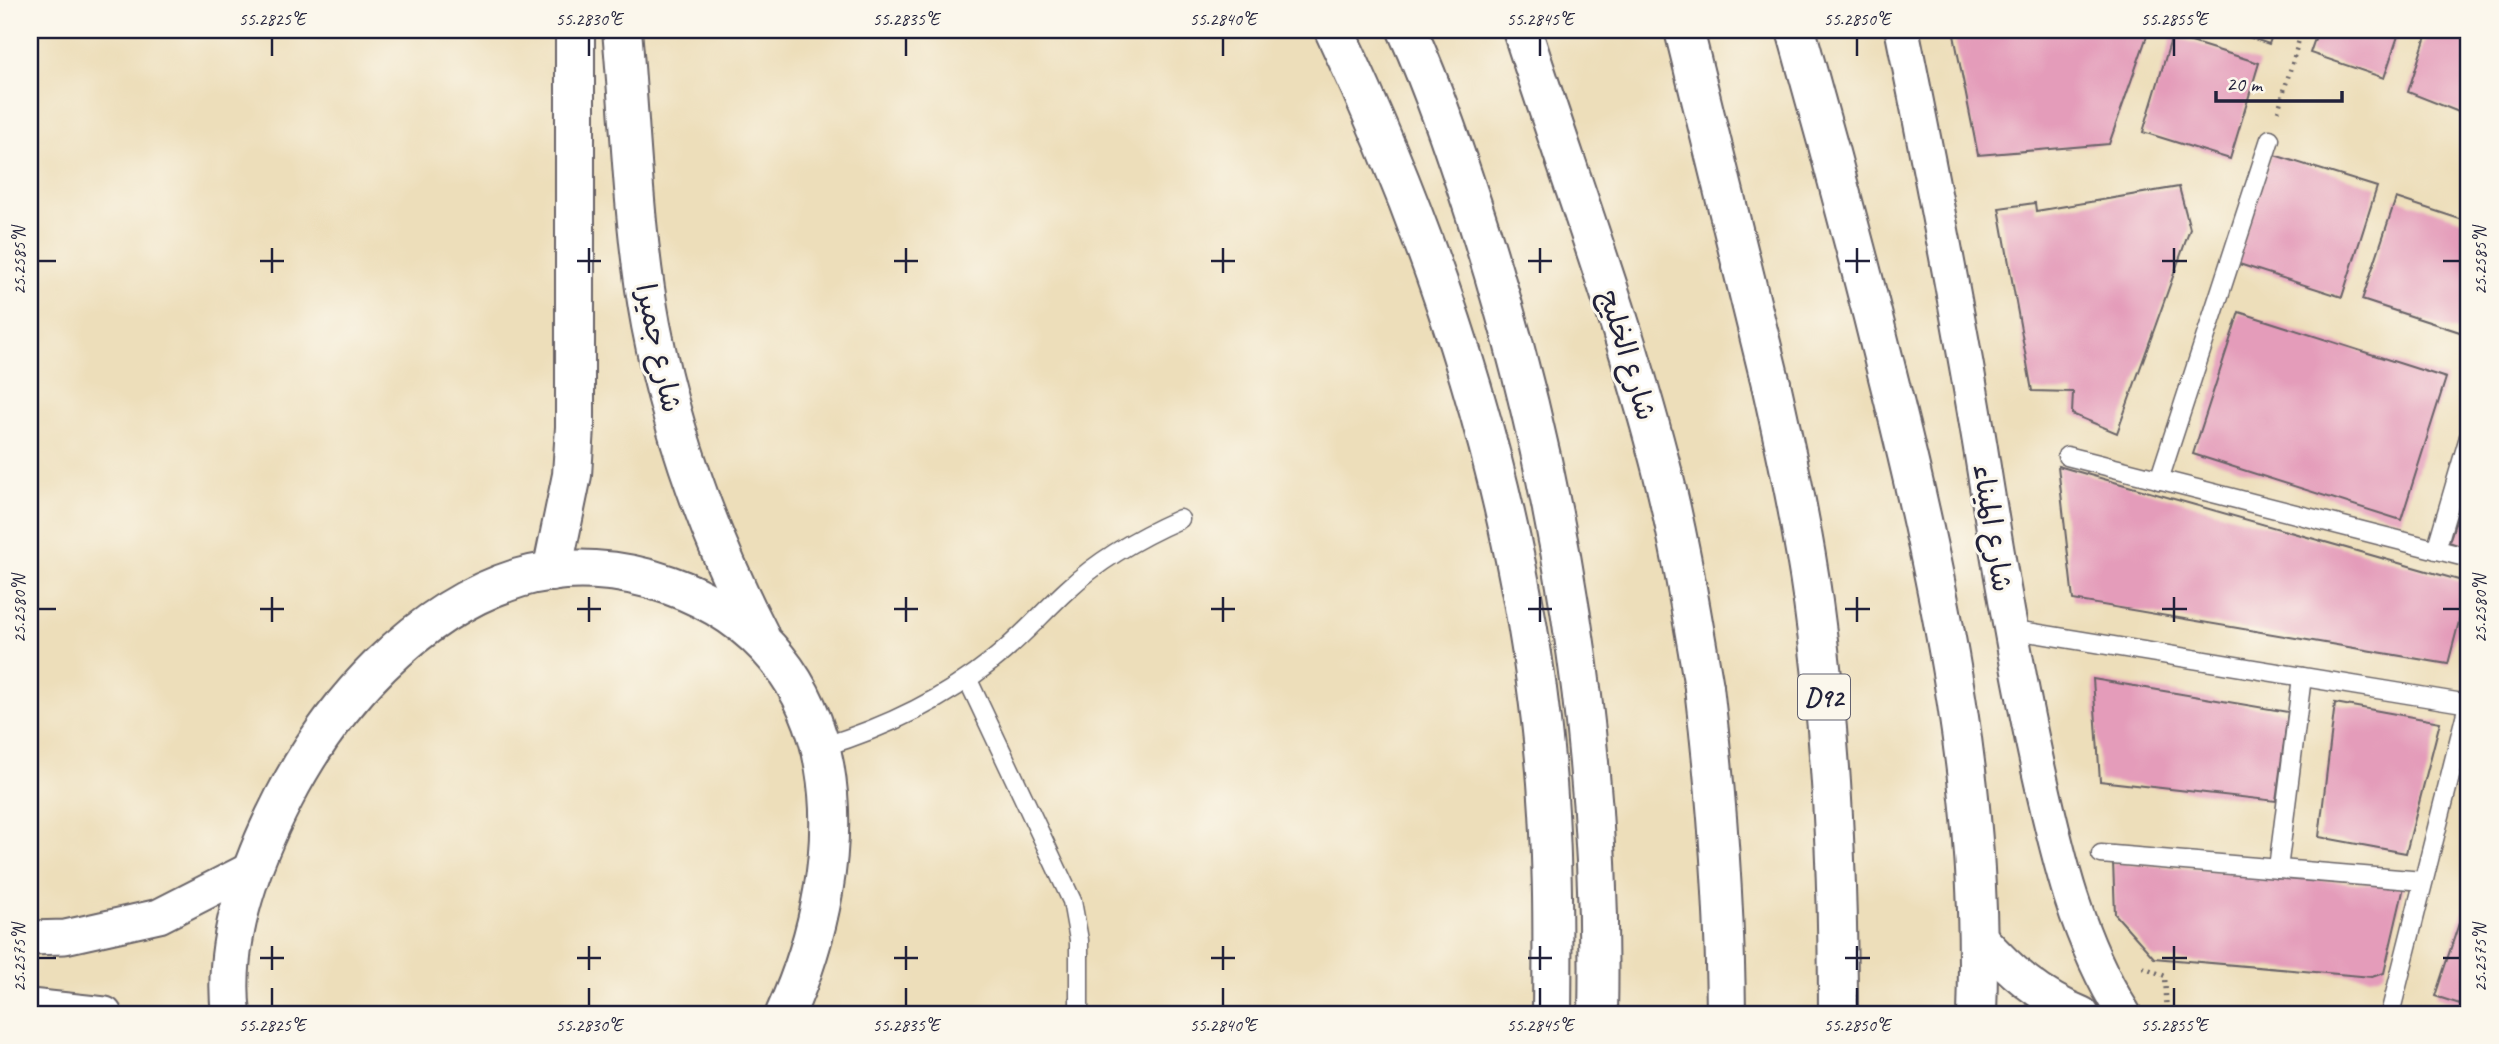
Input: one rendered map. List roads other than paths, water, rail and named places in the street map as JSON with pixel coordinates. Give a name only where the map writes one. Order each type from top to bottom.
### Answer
[{"type":"main road","points":[[552,572],[572,475],[575,427],[575,30]]},
{"type":"main road","name":"شارع جميرا","points":[[622,30],[641,256],[666,392],[708,524],[767,648]]},
{"type":"main road","points":[[1334,30],[1400,178],[1435,272],[1492,463],[1514,561],[1533,659],[1544,749],[1551,840],[1552,1014]]},
{"type":"main road","points":[[1407,30],[1458,164],[1494,276],[1545,478],[1564,580],[1590,784],[1596,887],[1598,1014]]},
{"type":"main road","name":"شارع الخليج","points":[[1522,30],[1621,329],[1659,459],[1685,573],[1704,687],[1718,802],[1725,919],[1726,1014]]},
{"type":"main road","name":"D92","points":[[1684,30],[1771,384],[1799,520],[1826,711],[1838,938],[1838,1014]]},
{"type":"main road","points":[[1796,30],[1870,303],[1931,563],[1969,779],[1980,937],[1977,1014]]},
{"type":"main road","points":[[231,1014],[233,950],[240,909],[272,821],[314,746],[351,698],[384,662],[453,607],[488,589],[522,577],[552,572],[618,572],[684,590],[742,625],[767,648],[808,712],[822,747],[830,814],[826,891],[810,954],[785,1014]]},
{"type":"street","name":"شارع الميناء","points":[[1902,30],[1959,315],[2010,629],[2044,793],[2072,904],[2087,945],[2124,1014]]},
{"type":"street","points":[[30,938],[65,937],[159,916],[255,867]]},
{"type":"street","points":[[1980,937],[2030,986],[2060,1005],[2082,1014]]},
{"type":"street","points":[[30,1006],[105,1014]]},
{"type":"lane","points":[[2159,480],[2270,139]]},
{"type":"lane","points":[[2436,550],[2469,438]]},
{"type":"lane","points":[[2067,456],[2469,558]]},
{"type":"lane","points":[[822,747],[897,719],[968,680],[1019,638],[1092,568],[1119,549],[1180,519]]},
{"type":"lane","points":[[2010,629],[2469,703],[2390,1014]]},
{"type":"lane","points":[[2278,869],[2302,677]]},
{"type":"lane","points":[[968,680],[1072,901],[1079,940],[1079,1014]]},
{"type":"lane","points":[[2101,854],[2424,881]]}]
